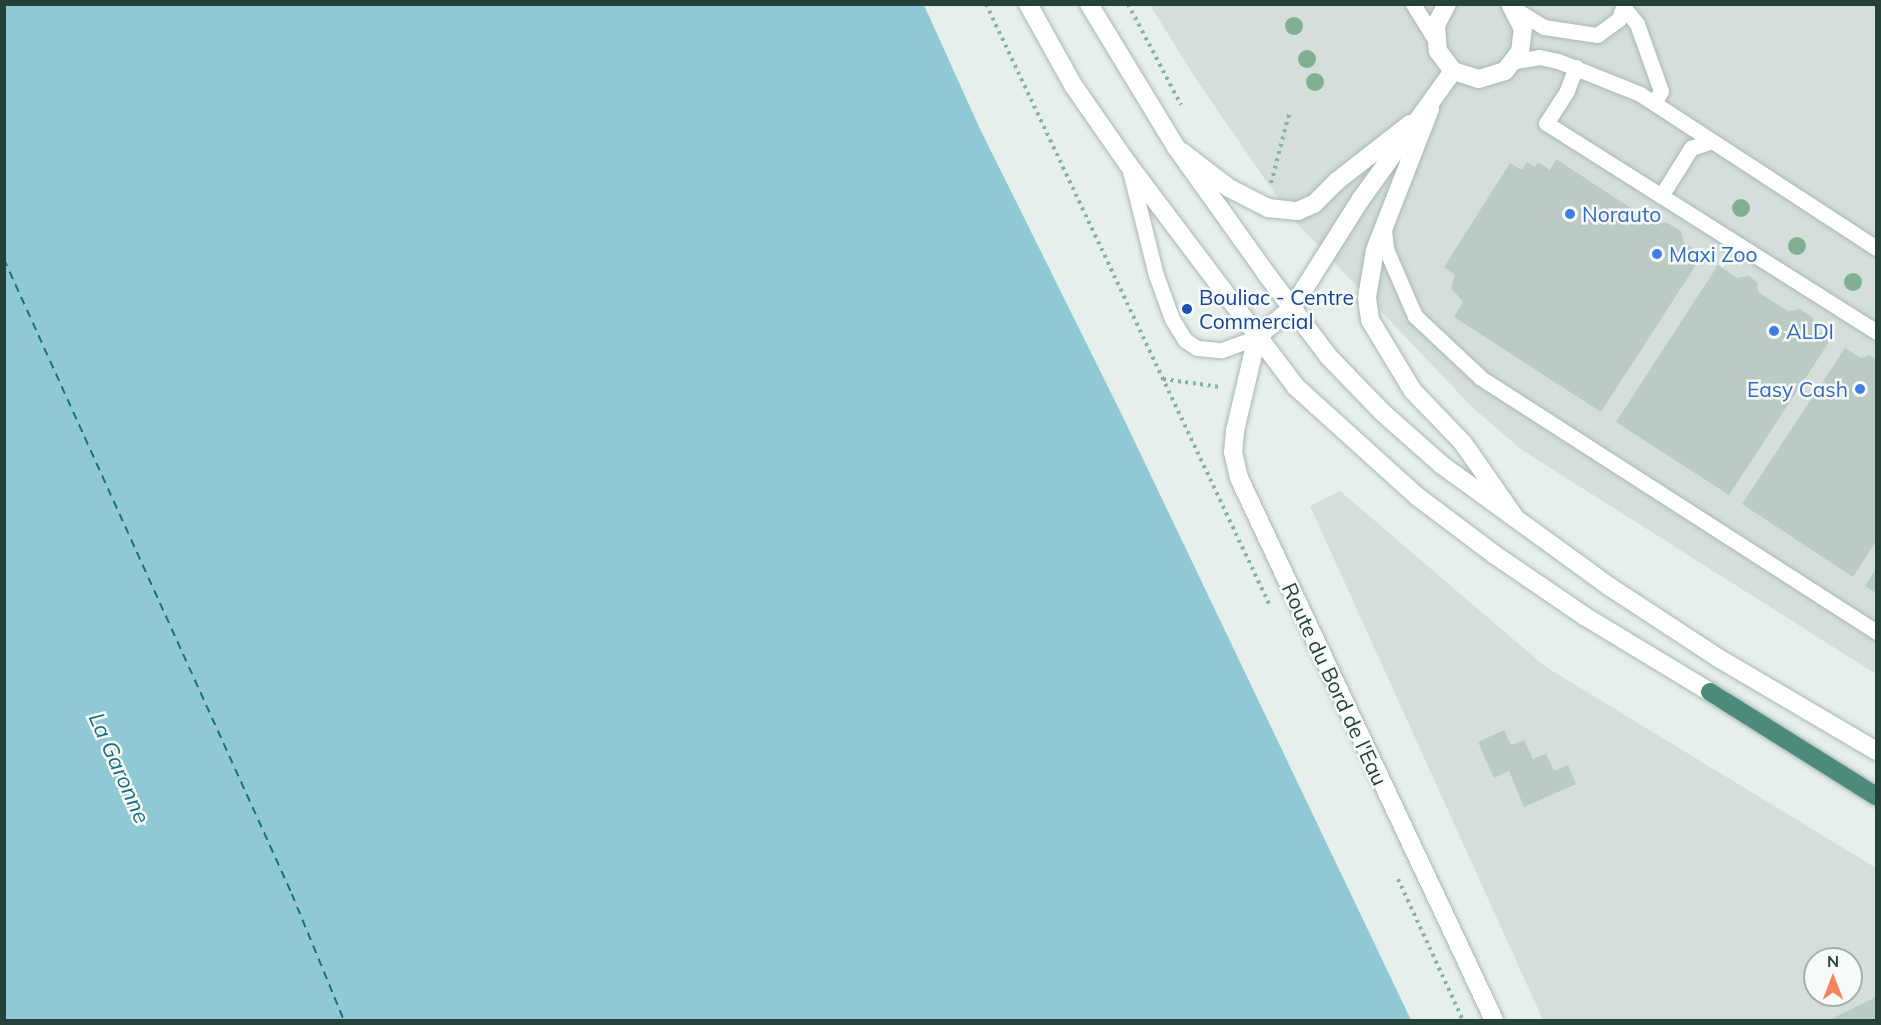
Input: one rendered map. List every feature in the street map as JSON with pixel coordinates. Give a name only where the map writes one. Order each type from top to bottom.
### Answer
[{"type":"highway","points":[[1710,692],[1876,796]]},
{"type":"main road","points":[[1028,4],[1072,84],[1128,164],[1295,386],[1418,497],[1495,555],[1586,616],[1710,692],[1876,786]]},
{"type":"main road","points":[[1089,4],[1176,147],[1328,356],[1382,412],[1442,465],[1518,523],[1720,659],[1876,751]]},
{"type":"main road","points":[[1447,4],[1436,25],[1434,38],[1444,62],[1453,71],[1472,78],[1492,77],[1515,61],[1523,41],[1513,6]]},
{"type":"main road","points":[[1257,337],[1292,308],[1361,199],[1430,109],[1453,71]]},
{"type":"main road","points":[[1176,147],[1229,188],[1268,208],[1298,211],[1314,204],[1337,181],[1430,109]]},
{"type":"main road","points":[[1430,109],[1384,224],[1369,279],[1370,320],[1413,391],[1463,443],[1518,523]]},
{"type":"main road","name":"Route du Bord de l'Eau","points":[[1257,337],[1233,452],[1239,478],[1494,1020]]},
{"type":"lane","points":[[1413,4],[1434,38]]},
{"type":"lane","points":[[1513,6],[1544,27],[1597,35],[1610,28],[1625,7],[1637,24],[1661,91],[1654,103]]},
{"type":"lane","points":[[1515,61],[1539,57],[1576,67],[1654,103],[1876,248]]},
{"type":"lane","points":[[1576,67],[1567,91],[1546,123],[1876,332]]},
{"type":"lane","points":[[1661,196],[1691,148],[1712,141]]},
{"type":"lane","points":[[1128,164],[1156,275],[1172,319],[1185,340],[1197,348],[1222,350],[1257,337]]},
{"type":"lane","points":[[1384,224],[1386,249],[1415,316],[1481,378],[1876,632]]},
{"type":"path","points":[[986,4],[1272,610]]},
{"type":"path","points":[[1128,4],[1183,110]]},
{"type":"path","points":[[1265,191],[1274,180],[1290,110]]},
{"type":"path","points":[[1162,379],[1209,384],[1244,393]]},
{"type":"path","points":[[1393,868],[1464,1020]]},
{"type":"shaded area","points":[[1150,5],[1876,5],[1876,674],[1522,450],[1472,407],[1291,217],[1196,79]]},
{"type":"shaded area","points":[[1340,491],[1546,667],[1876,868],[1876,1020],[1543,1020],[1310,506]]},
{"type":"water","name":"La Garonne","points":[[5,4],[924,5],[980,129],[1121,413],[1411,1020],[5,1020]]},
{"type":"building","points":[[1556,159],[1655,224],[1666,222],[1681,231],[1684,243],[1703,254],[1601,412],[1454,317],[1463,302],[1451,288],[1455,275],[1444,267],[1510,163],[1522,170],[1527,162],[1535,167],[1538,162],[1550,170]]},
{"type":"building","points":[[1718,265],[1737,278],[1749,276],[1757,282],[1758,292],[1788,311],[1800,309],[1813,318],[1815,329],[1831,339],[1729,495],[1616,422]]},
{"type":"building","points":[[1845,348],[1861,358],[1870,355],[1876,360],[1876,541],[1853,577],[1742,504]]},
{"type":"building","points":[[1876,569],[1876,593],[1865,586]]},
{"type":"building","points":[[1504,730],[1511,745],[1524,740],[1533,759],[1546,754],[1554,771],[1568,765],[1576,784],[1524,807],[1509,771],[1494,778],[1478,742]]},
{"type":"building","points":[[1876,997],[1876,1020],[1829,1020],[1856,1007],[1863,1007],[1863,1003]]},
{"type":"ferry route","points":[[4,259],[292,894],[344,1020]]},
{"type":"place","name":"Norauto","points":[[1570,214]]},
{"type":"place","name":"Maxi Zoo","points":[[1657,254]]},
{"type":"place","name":"Bouliac - Centre Commercial","points":[[1187,309]]},
{"type":"place","name":"ALDI","points":[[1774,331]]},
{"type":"place","name":"Easy Cash","points":[[1860,389]]}]
